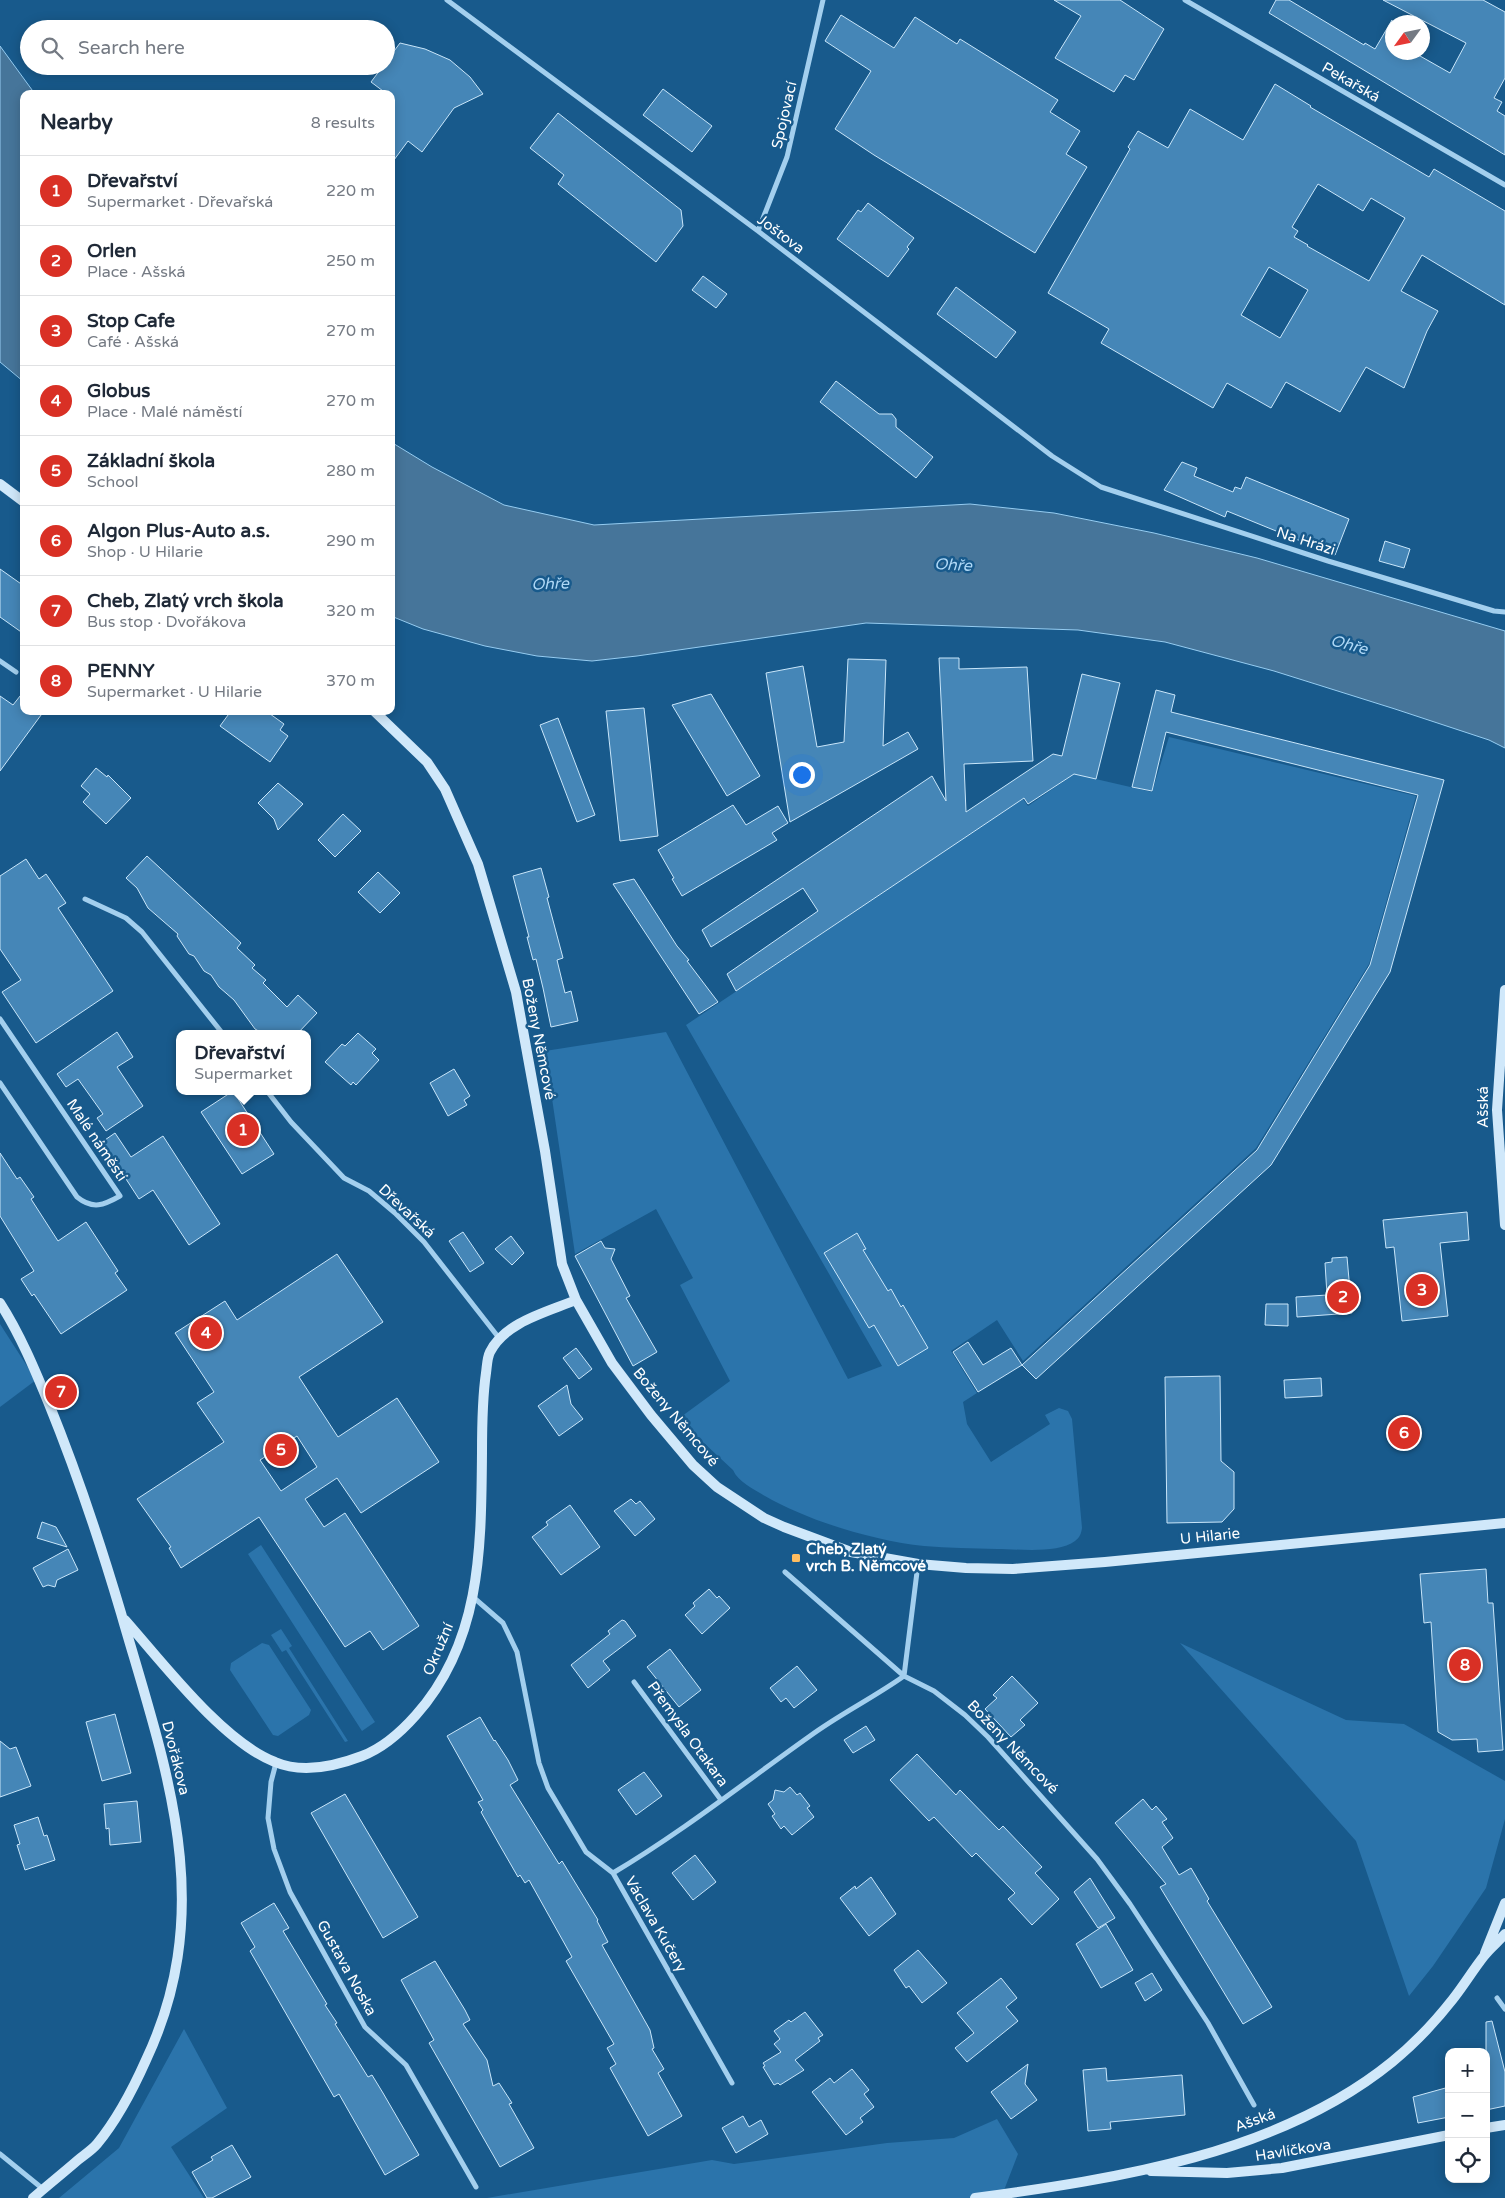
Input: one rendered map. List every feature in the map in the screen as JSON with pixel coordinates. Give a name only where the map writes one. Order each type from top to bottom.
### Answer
[{"type":"street","name":"Joštova","points":[[446,0],[758,231],[1052,456],[1101,487]]},
{"type":"street","name":"Spojovací","points":[[758,231],[787,157],[823,0]]},
{"type":"street","name":"Pekařská","points":[[1185,0],[1505,185]]},
{"type":"street","points":[[0,484],[20,499]]},
{"type":"street","name":"Na Hrázi","points":[[1101,487],[1328,561],[1494,611],[1505,612]]},
{"type":"street","points":[[0,661],[16,672]]},
{"type":"street","name":"Boženy Němcové","points":[[378,715],[427,762],[445,789],[478,864],[516,992],[545,1151],[562,1264],[576,1300],[612,1363],[651,1415],[694,1465],[717,1487],[745,1507],[784,1527],[851,1552],[918,1564]]},
{"type":"street","points":[[85,899],[126,918],[142,932],[220,1030]]},
{"type":"street","name":"Ašská","points":[[1505,990],[1497,1110],[1505,1225]]},
{"type":"street","name":"Malé náměstí","points":[[0,1019],[120,1196],[103,1205],[91,1206],[77,1197],[0,1083]]},
{"type":"street","name":"Dřevařská","points":[[271,1095],[291,1122],[344,1178],[369,1191],[395,1213],[424,1242],[499,1338]]},
{"type":"street","name":"Okružní","points":[[122,1617],[203,1707],[240,1742],[276,1763],[309,1768],[342,1764],[374,1752],[404,1729],[441,1684],[464,1630],[473,1598],[479,1561],[482,1399],[489,1354],[499,1338],[519,1324],[576,1300]]},
{"type":"street","name":"Dvořákova","points":[[0,1303],[38,1378],[77,1471],[122,1617],[157,1739],[180,1849],[183,1912],[178,1963],[160,2030],[133,2089],[96,2145],[33,2198]]},
{"type":"street","name":"U Hilarie","points":[[918,1564],[1013,1569],[1105,1562],[1505,1523]]},
{"type":"street","points":[[613,1873],[647,1853],[812,1734],[873,1698],[904,1676],[918,1564]]},
{"type":"street","name":"Boženy Němcové","points":[[785,1572],[904,1676],[934,1690],[965,1715],[988,1737],[1097,1859],[1130,1904],[1208,2023],[1254,2105]]},
{"type":"street","name":"Václava Kučery","points":[[473,1598],[503,1624],[517,1652],[539,1763],[548,1788],[586,1852],[613,1873],[732,2083]]},
{"type":"street","name":"Přemysla Otakara","points":[[634,1682],[722,1800]]},
{"type":"street","name":"Gustava Noska","points":[[276,1763],[271,1782],[268,1818],[274,1849],[290,1892],[365,2027],[406,2065],[476,2187]]},
{"type":"street","name":"Ašská","points":[[1484,1956],[1505,1903]]},
{"type":"street","name":"Ašská","points":[[976,2198],[1077,2184],[1177,2161],[1252,2138],[1315,2111],[1346,2094],[1393,2061],[1416,2040],[1452,2001],[1484,1956],[1505,1934]]},
{"type":"street","points":[[1497,1998],[1505,2009]]},
{"type":"street","points":[[1490,2127],[1505,2125]]},
{"type":"street","name":"Havlíčkova","points":[[1140,2170],[1192,2173],[1258,2171],[1445,2136]]},
{"type":"street","points":[[0,2154],[44,2189]]},
{"type":"shaded area","points":[[1169,737],[1416,796],[1369,964],[1256,1148],[1023,1361],[997,1320],[951,1351],[977,1393],[963,1402],[967,1424],[991,1462],[1050,1424],[1045,1415],[1059,1408],[1068,1411],[1072,1419],[1082,1528],[1077,1540],[1059,1548],[1038,1550],[924,1546],[863,1535],[801,1514],[782,1505],[743,1482],[733,1470],[678,1419],[730,1381],[680,1285],[693,1278],[656,1209],[575,1254],[545,1051],[666,1032],[848,1379],[882,1366],[686,1025],[1023,799],[1028,806],[1074,774],[1152,792]]},
{"type":"shaded area","points":[[0,1324],[36,1380],[0,1407]]},
{"type":"shaded area","points":[[261,1545],[375,1722],[362,1731],[248,1554]]},
{"type":"shaded area","points":[[281,1629],[292,1646],[289,1648],[348,1741],[345,1742],[286,1650],[282,1652],[271,1635]]},
{"type":"shaded area","points":[[262,1643],[269,1645],[311,1710],[309,1715],[278,1736],[273,1735],[230,1670],[231,1663]]},
{"type":"shaded area","points":[[1180,1643],[1346,1720],[1404,1724],[1505,1781],[1505,1819],[1486,1888],[1433,1966],[1409,1996],[1356,1841]]},
{"type":"shaded area","points":[[184,2029],[227,2108],[171,2147],[204,2198],[59,2198],[119,2148]]},
{"type":"shaded area","points":[[997,2119],[1018,2154],[1001,2198],[487,2198],[712,2160],[734,2164],[887,2143],[954,2138]]},
{"type":"water","points":[[0,46],[32,90],[20,90],[20,379],[0,362]]},
{"type":"water","name":"Ohře","points":[[395,444],[432,467],[504,505],[594,525],[970,504],[1054,513],[1154,533],[1257,558],[1505,631],[1505,748],[1489,740],[1274,671],[1165,642],[1078,630],[866,623],[592,661],[537,656],[485,646],[423,629],[395,618]]},
{"type":"building","points":[[1054,0],[1120,0],[1164,29],[1134,80],[1125,75],[1114,92],[1055,58],[1081,16]]},
{"type":"building","points":[[1276,0],[1289,0],[1364,45],[1365,43],[1375,49],[1385,32],[1385,60],[1427,60],[1450,73],[1466,43],[1430,24],[1430,15],[1412,15],[1383,0],[1483,0],[1505,12],[1505,78],[1494,98],[1502,102],[1497,111],[1505,116],[1505,155],[1269,13]]},
{"type":"building","points":[[841,15],[894,48],[915,17],[957,44],[960,39],[1058,100],[1050,112],[1080,131],[1066,154],[1087,167],[1035,253],[874,155],[835,129],[871,71],[825,41]]},
{"type":"building","points":[[400,43],[425,49],[450,60],[470,77],[483,94],[454,108],[422,152],[408,141],[395,159],[395,90],[382,90],[371,82],[376,75],[395,75],[395,50]]},
{"type":"building","points":[[1275,84],[1310,107],[1429,177],[1434,169],[1505,211],[1505,305],[1422,255],[1401,291],[1438,311],[1427,331],[1404,388],[1366,367],[1340,412],[1286,382],[1271,408],[1227,383],[1213,408],[1101,343],[1109,329],[1048,293],[1130,149],[1128,147],[1138,131],[1168,148],[1190,109],[1243,140]],"holes":[[[1318,184],[1363,211],[1371,198],[1405,218],[1369,281],[1294,237],[1298,231],[1292,227]],[[1269,267],[1308,290],[1280,338],[1241,315]]]},
{"type":"building","points":[[663,89],[712,126],[692,152],[643,115]]},
{"type":"building","points":[[558,113],[681,210],[683,226],[656,262],[558,184],[564,175],[530,148]]},
{"type":"building","points":[[868,203],[914,238],[907,247],[909,249],[888,277],[837,239],[858,210],[861,212]]},
{"type":"building","points":[[703,276],[727,294],[716,308],[692,290]]},
{"type":"building","points":[[956,287],[1016,332],[996,358],[937,314]]},
{"type":"building","points":[[836,381],[879,414],[892,414],[896,419],[896,427],[933,457],[916,478],[820,402]]},
{"type":"building","points":[[1182,462],[1197,468],[1194,476],[1233,492],[1235,487],[1241,489],[1246,477],[1349,519],[1335,555],[1227,511],[1225,517],[1164,490]]},
{"type":"building","points":[[1385,541],[1410,549],[1404,568],[1379,561]]},
{"type":"building","points":[[0,569],[20,583],[20,631],[0,617]]},
{"type":"building","points":[[939,658],[959,658],[959,669],[1027,667],[1033,761],[964,764],[966,812],[1053,754],[1062,756],[1082,674],[1120,683],[1096,779],[1074,774],[1028,804],[1024,798],[736,991],[727,974],[818,911],[803,888],[711,947],[702,930],[932,776],[946,801]]},
{"type":"building","points":[[848,659],[886,660],[883,746],[908,732],[918,749],[790,822],[766,673],[803,666],[817,747],[844,742]]},
{"type":"building","points":[[1156,690],[1175,695],[1171,712],[1444,780],[1390,972],[1271,1165],[1036,1379],[1022,1365],[1257,1150],[1370,965],[1418,795],[1166,732],[1152,791],[1132,787]]},
{"type":"building","points":[[711,694],[760,776],[727,796],[672,705]]},
{"type":"building","points":[[0,696],[13,705],[20,696],[20,715],[41,715],[0,771]]},
{"type":"building","points":[[644,708],[658,836],[620,841],[606,711]]},
{"type":"building","points":[[228,715],[272,715],[284,724],[280,730],[288,736],[270,762],[220,726]]},
{"type":"building","points":[[558,718],[595,815],[577,822],[540,725]]},
{"type":"building","points":[[96,768],[107,777],[108,775],[131,798],[106,824],[83,802],[90,794],[81,786]]},
{"type":"building","points":[[278,783],[303,804],[278,830],[274,819],[258,803]]},
{"type":"building","points":[[733,805],[746,825],[778,806],[788,823],[772,833],[777,840],[682,896],[658,850]]},
{"type":"building","points":[[343,814],[361,831],[335,857],[318,840]]},
{"type":"building","points":[[147,856],[241,943],[237,948],[255,965],[252,968],[266,980],[263,983],[287,1007],[298,995],[317,1013],[301,1030],[255,1029],[234,1000],[219,987],[211,975],[204,971],[194,956],[189,954],[177,936],[178,934],[148,908],[137,888],[126,878]]},
{"type":"building","points":[[26,859],[39,879],[46,874],[66,903],[58,908],[113,991],[36,1043],[2,992],[21,980],[0,949],[0,876]]},
{"type":"building","points":[[541,868],[563,958],[557,960],[565,993],[571,991],[578,1021],[551,1027],[536,959],[533,960],[513,876]]},
{"type":"building","points":[[378,872],[400,893],[380,913],[358,892]]},
{"type":"building","points":[[634,879],[677,946],[689,960],[687,961],[718,1002],[699,1014],[613,884]]},
{"type":"building","points":[[117,1032],[133,1057],[117,1067],[143,1106],[106,1131],[97,1118],[103,1114],[78,1079],[66,1087],[57,1074]]},
{"type":"building","points":[[358,1033],[376,1049],[372,1053],[379,1060],[356,1085],[353,1082],[351,1085],[325,1062],[342,1044],[345,1046]]},
{"type":"building","points":[[454,1069],[470,1096],[464,1100],[467,1105],[448,1116],[430,1083]]},
{"type":"building","points":[[227,1095],[236,1095],[274,1154],[242,1174],[201,1112]]},
{"type":"building","points":[[115,1133],[131,1157],[163,1136],[220,1224],[189,1245],[153,1190],[139,1199],[102,1142]]},
{"type":"building","points":[[0,1153],[17,1179],[20,1177],[34,1197],[31,1199],[58,1241],[86,1222],[118,1271],[115,1273],[127,1290],[61,1334],[34,1294],[32,1296],[21,1279],[34,1271],[0,1216]]},
{"type":"building","points":[[1467,1212],[1469,1240],[1440,1243],[1448,1316],[1402,1321],[1394,1247],[1386,1248],[1383,1220]]},
{"type":"building","points":[[463,1232],[484,1263],[470,1272],[449,1241]]},
{"type":"building","points":[[857,1233],[866,1249],[863,1250],[888,1291],[891,1289],[901,1307],[903,1305],[928,1348],[898,1366],[874,1325],[869,1328],[824,1253]]},
{"type":"building","points":[[511,1236],[524,1253],[512,1265],[495,1249]]},
{"type":"building","points":[[601,1241],[605,1248],[615,1249],[611,1259],[630,1296],[626,1298],[657,1352],[633,1366],[575,1256]]},
{"type":"building","points":[[337,1254],[383,1322],[299,1377],[338,1437],[397,1398],[439,1462],[361,1513],[337,1478],[305,1499],[324,1527],[345,1513],[419,1626],[383,1650],[370,1631],[345,1647],[259,1517],[181,1568],[169,1548],[171,1547],[137,1499],[224,1442],[197,1403],[214,1392],[175,1333],[225,1301],[237,1320]],"holes":[[[297,1436],[317,1467],[281,1491],[260,1460]]]},
{"type":"building","points":[[1347,1257],[1352,1313],[1297,1317],[1296,1297],[1327,1295],[1325,1263],[1332,1262],[1332,1258]]},
{"type":"building","points":[[1266,1304],[1288,1304],[1288,1326],[1265,1325]]},
{"type":"building","points":[[968,1342],[983,1365],[1011,1348],[1022,1365],[978,1392],[953,1352]]},
{"type":"building","points":[[576,1348],[592,1369],[579,1379],[563,1358]]},
{"type":"building","points":[[1220,1376],[1221,1461],[1234,1472],[1234,1509],[1222,1522],[1167,1523],[1165,1377]]},
{"type":"building","points":[[1321,1378],[1322,1396],[1285,1398],[1284,1380]]},
{"type":"building","points":[[567,1385],[571,1404],[583,1419],[559,1436],[538,1406]]},
{"type":"building","points":[[631,1499],[636,1504],[640,1501],[655,1519],[635,1536],[614,1511]]},
{"type":"building","points":[[570,1505],[600,1547],[561,1575],[532,1537],[548,1525],[546,1522]]},
{"type":"building","points":[[42,1522],[56,1527],[67,1547],[37,1538]]},
{"type":"building","points":[[68,1549],[78,1570],[57,1580],[55,1587],[48,1585],[43,1587],[33,1568]]},
{"type":"building","points":[[1486,1569],[1488,1603],[1493,1603],[1503,1750],[1478,1752],[1477,1739],[1452,1740],[1438,1732],[1431,1622],[1424,1623],[1420,1574]]},
{"type":"building","points":[[709,1589],[717,1598],[719,1596],[730,1608],[702,1634],[685,1615],[695,1606],[693,1603]]},
{"type":"building","points":[[622,1620],[625,1621],[636,1636],[603,1661],[610,1670],[588,1688],[571,1665],[610,1634],[608,1631]]},
{"type":"building","points":[[670,1649],[701,1690],[679,1707],[647,1667]]},
{"type":"building","points":[[797,1666],[817,1690],[794,1708],[786,1698],[781,1702],[770,1688]]},
{"type":"building","points":[[1012,1676],[1038,1703],[1020,1720],[1025,1725],[1011,1737],[985,1709],[997,1698],[993,1695]]},
{"type":"building","points":[[115,1714],[131,1773],[102,1781],[86,1722]]},
{"type":"building","points":[[480,1717],[508,1760],[518,1780],[510,1785],[559,1864],[562,1861],[598,1920],[608,1942],[602,1945],[650,2030],[654,2048],[652,2049],[664,2069],[658,2073],[682,2116],[648,2136],[610,2068],[616,2064],[607,2048],[614,2044],[566,1961],[572,1957],[529,1880],[525,1883],[520,1875],[518,1877],[499,1844],[481,1812],[483,1810],[478,1802],[483,1800],[447,1736]]},
{"type":"building","points":[[866,1726],[875,1740],[853,1753],[844,1740]]},
{"type":"building","points":[[0,1741],[10,1749],[16,1747],[31,1786],[0,1797]]},
{"type":"building","points":[[917,1754],[956,1795],[960,1790],[999,1830],[1003,1826],[1042,1867],[1035,1873],[1059,1899],[1032,1925],[1008,1899],[1015,1893],[976,1853],[972,1857],[934,1817],[929,1821],[890,1780]]},
{"type":"building","points":[[644,1772],[662,1796],[636,1815],[618,1790]]},
{"type":"building","points":[[790,1787],[797,1795],[800,1793],[810,1806],[807,1808],[814,1817],[792,1835],[784,1826],[781,1829],[772,1816],[775,1814],[768,1804],[773,1800],[775,1790],[784,1792]]},
{"type":"building","points":[[345,1794],[418,1917],[383,1938],[311,1813]]},
{"type":"building","points":[[1143,1799],[1152,1810],[1156,1806],[1167,1819],[1162,1822],[1173,1838],[1162,1847],[1179,1875],[1191,1868],[1209,1899],[1207,1901],[1272,2007],[1243,2024],[1160,1887],[1166,1884],[1115,1823]]},
{"type":"building","points":[[137,1801],[141,1842],[110,1845],[109,1828],[106,1829],[104,1804]]},
{"type":"building","points":[[38,1817],[44,1836],[47,1835],[55,1860],[25,1870],[17,1845],[20,1844],[14,1825]]},
{"type":"building","points":[[695,1855],[716,1882],[693,1900],[672,1873]]},
{"type":"building","points":[[871,1877],[896,1914],[869,1936],[840,1898],[855,1886],[856,1889]]},
{"type":"building","points":[[1090,1878],[1115,1918],[1098,1928],[1074,1892]]},
{"type":"building","points":[[274,1903],[289,1928],[283,1931],[327,2004],[325,2005],[337,2023],[335,2024],[368,2077],[372,2075],[419,2155],[385,2175],[339,2094],[334,2097],[250,1951],[255,1947],[241,1923]]},
{"type":"building","points":[[1106,1924],[1133,1970],[1101,1988],[1076,1944]]},
{"type":"building","points":[[918,1950],[947,1983],[922,2003],[909,1986],[906,1988],[894,1970]]},
{"type":"building","points":[[435,1961],[470,2020],[463,2024],[487,2060],[493,2086],[499,2083],[512,2103],[509,2104],[534,2148],[500,2167],[429,2043],[434,2040],[401,1980]]},
{"type":"building","points":[[1152,1973],[1162,1990],[1145,2001],[1135,1983]]},
{"type":"building","points":[[1001,1978],[1017,1998],[1006,2007],[1018,2021],[967,2062],[955,2048],[974,2033],[957,2013]]},
{"type":"building","points":[[805,2012],[823,2035],[818,2038],[820,2041],[795,2060],[804,2070],[780,2085],[778,2083],[774,2085],[763,2067],[765,2066],[763,2063],[781,2052],[774,2044],[780,2039],[774,2031],[789,2020],[791,2022]]},
{"type":"building","points":[[1492,2021],[1505,2072],[1505,2106],[1490,2109],[1490,2048],[1486,2048],[1486,2022]]},
{"type":"building","points":[[1028,2064],[1025,2084],[1037,2100],[1011,2119],[991,2092]]},
{"type":"building","points":[[1106,2068],[1107,2081],[1182,2075],[1185,2115],[1110,2122],[1111,2129],[1088,2131],[1083,2070]]},
{"type":"building","points":[[852,2069],[869,2090],[864,2094],[874,2107],[860,2118],[863,2122],[846,2135],[812,2092],[830,2078],[834,2083]]},
{"type":"building","points":[[1445,2088],[1445,2118],[1418,2123],[1413,2097]]},
{"type":"building","points":[[743,2116],[749,2127],[761,2120],[768,2134],[736,2153],[722,2128]]},
{"type":"building","points":[[232,2145],[251,2177],[212,2198],[207,2198],[192,2172],[213,2160],[211,2157]]},
{"type":"place","name":"Dřevařství","points":[[243,1130]]},
{"type":"place","name":"Stop Cafe","points":[[1422,1290]]},
{"type":"place","name":"Orlen","points":[[1343,1297]]},
{"type":"place","name":"Globus","points":[[206,1333]]},
{"type":"place","name":"Cheb, Zlatý vrch škola","points":[[61,1392]]},
{"type":"place","name":"Algon Plus-Auto a.s.","points":[[1404,1433]]},
{"type":"place","name":"Základní škola","points":[[281,1450]]},
{"type":"place","name":"Cheb, Zlatý vrch B. Němcové","points":[[796,1558]]},
{"type":"place","name":"PENNY","points":[[1465,1665]]}]
